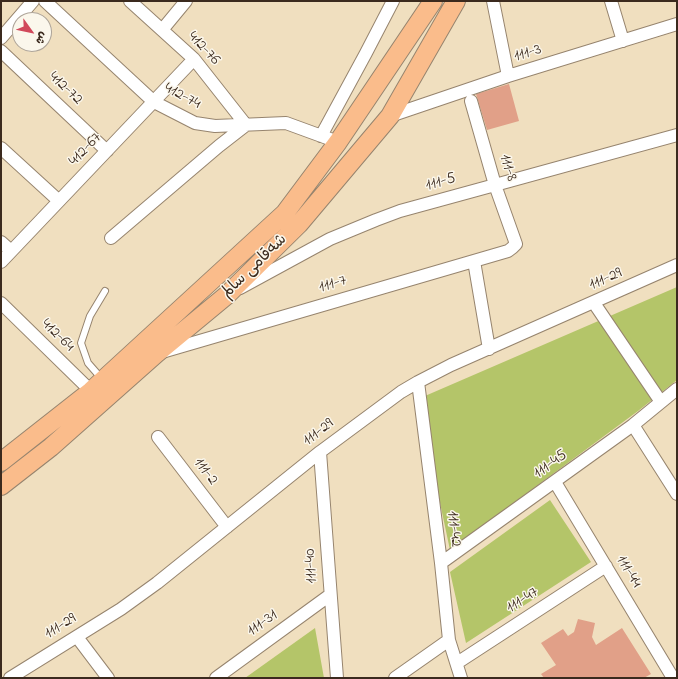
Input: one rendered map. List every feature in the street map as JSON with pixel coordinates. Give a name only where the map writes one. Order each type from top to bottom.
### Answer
[{"type":"main road","name":"شەقامی سالم","points":[[1,462],[97,385],[285,213],[338,142],[433,1]]},
{"type":"main road","name":"شەقامی سالم","points":[[1,486],[51,447],[157,353],[228,295],[299,224],[390,116],[456,1]]},
{"type":"street","points":[[1,38],[33,1]]},
{"type":"street","name":"412-74","points":[[45,1],[154,102],[196,123],[215,126],[286,123],[338,142]]},
{"type":"street","name":"412-76","points":[[130,1],[194,59],[246,125]]},
{"type":"street","points":[[162,30],[186,1]]},
{"type":"street","points":[[321,136],[393,1]]},
{"type":"street","points":[[493,1],[508,76]]},
{"type":"street","points":[[611,1],[623,41]]},
{"type":"street","name":"111-3","points":[[390,116],[508,76],[677,24]]},
{"type":"street","name":"412-72","points":[[1,51],[107,151]]},
{"type":"street","name":"412-67","points":[[1,262],[194,59]]},
{"type":"street","name":"111-8","points":[[471,101],[495,185],[516,244]]},
{"type":"street","points":[[111,238],[219,146],[246,125]]},
{"type":"street","name":"111-5","points":[[228,295],[330,239],[400,211],[677,135]]},
{"type":"street","points":[[1,148],[59,201]]},
{"type":"street","points":[[1,242],[12,251]]},
{"type":"street","name":"111-7","points":[[157,353],[508,251],[516,244]]},
{"type":"street","points":[[474,261],[489,349]]},
{"type":"street","name":"111-29","points":[[10,678],[121,609],[157,583],[320,452],[384,404],[418,382],[445,368],[677,266]]},
{"type":"street","name":"412-64","points":[[1,303],[97,385]]},
{"type":"street","points":[[594,303],[661,402]]},
{"type":"street","name":"111-42","points":[[418,382],[441,563],[449,640],[461,678]]},
{"type":"street","name":"111-45","points":[[441,563],[633,425],[677,389]]},
{"type":"street","points":[[633,425],[677,494]]},
{"type":"street","name":"111-2","points":[[158,437],[227,527]]},
{"type":"street","name":"111-40","points":[[320,452],[337,678]]},
{"type":"street","name":"111-44","points":[[555,482],[672,678]]},
{"type":"street","name":"111-47","points":[[457,663],[606,566]]},
{"type":"street","name":"111-31","points":[[216,678],[330,595]]},
{"type":"street","points":[[77,637],[108,678]]},
{"type":"street","points":[[394,678],[449,640]]},
{"type":"lane","points":[[97,385],[81,343],[90,316],[105,291]]},
{"type":"green space","points":[[677,287],[677,380],[638,411],[450,550],[418,399]]},
{"type":"green space","points":[[550,500],[591,562],[466,643],[450,572]]},
{"type":"green space","points":[[315,628],[324,678],[245,678]]},
{"type":"building","points":[[509,84],[519,121],[487,130],[476,94]]},
{"type":"building","points":[[578,619],[595,623],[592,637],[596,645],[622,628],[651,674],[644,678],[544,678],[541,674],[556,665],[541,643],[563,629],[568,636],[574,632]]}]
